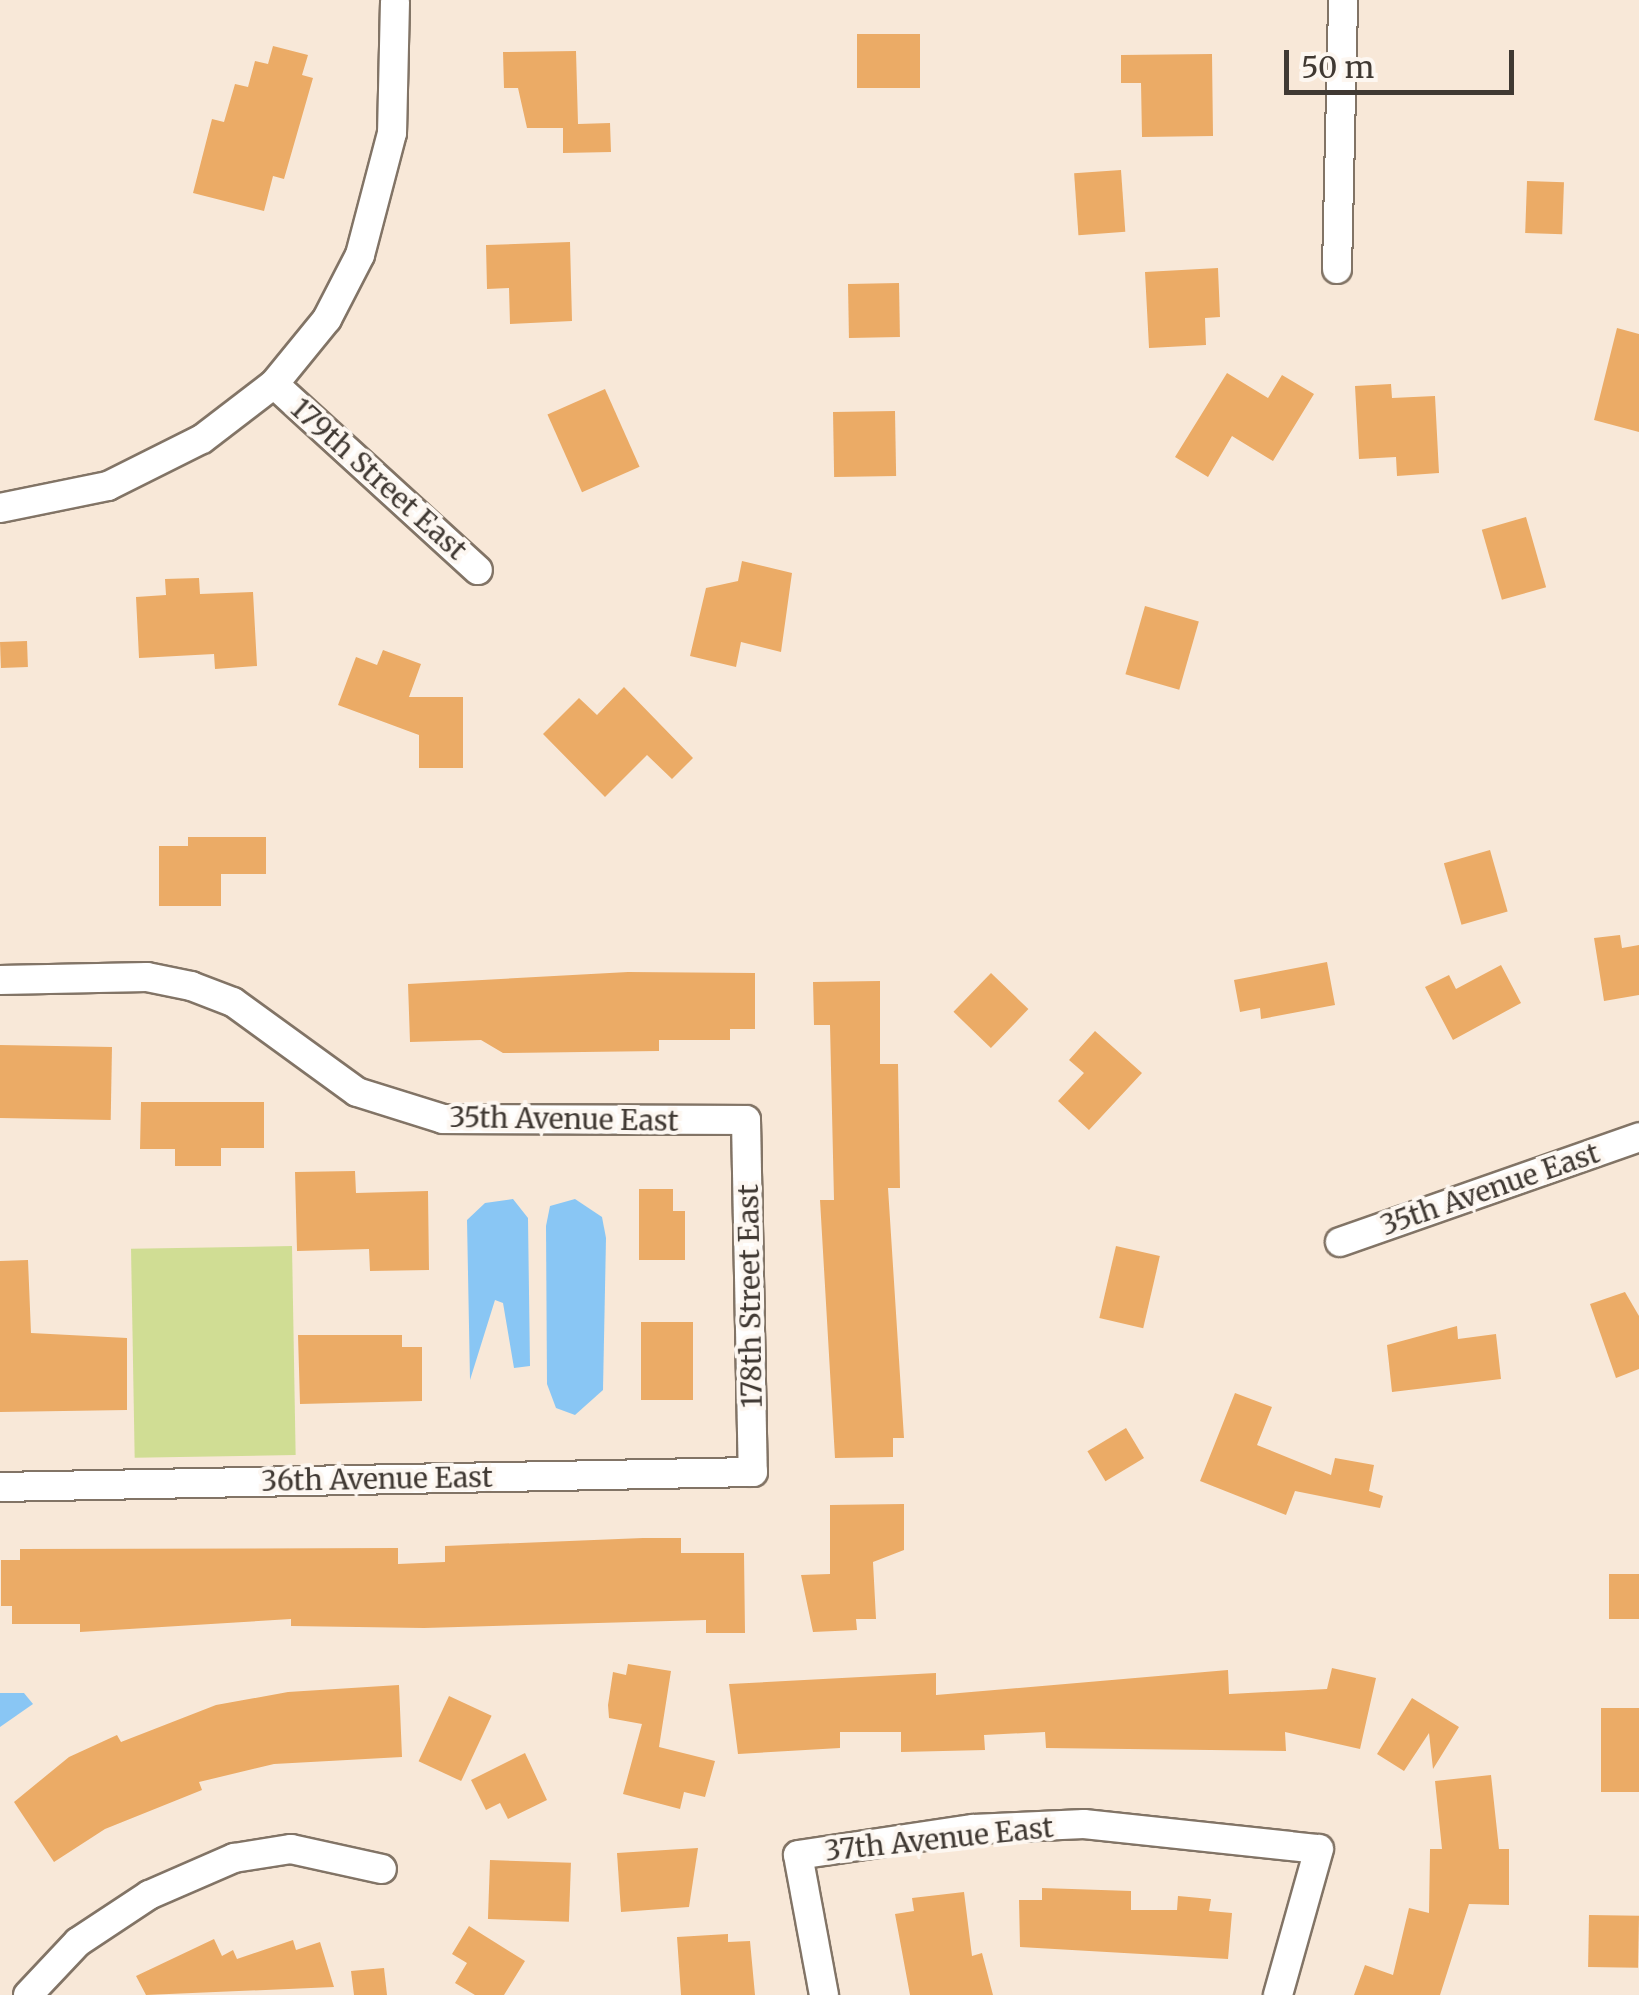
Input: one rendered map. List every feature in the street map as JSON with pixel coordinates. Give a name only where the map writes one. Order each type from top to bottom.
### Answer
[{"type":"street","points":[[1337,269],[1344,0]]},
{"type":"street","name":"179th Street East","points":[[395,2],[392,133],[365,240],[327,319],[274,384],[478,570]]},
{"type":"street","points":[[0,508],[108,486],[202,439],[274,384]]},
{"type":"street","name":"35th Avenue East","points":[[0,980],[147,977],[192,986],[233,1002],[356,1092],[428,1116],[746,1120]]},
{"type":"street","name":"178th Street East","points":[[746,1120],[753,1472]]},
{"type":"street","name":"35th Avenue East","points":[[1340,1242],[1639,1137]]},
{"type":"street","name":"36th Avenue East","points":[[0,1486],[753,1472]]},
{"type":"street","name":"37th Avenue East","points":[[824,1995],[798,1855],[1053,1824],[1318,1849],[1278,1995]]},
{"type":"street","points":[[28,1995],[78,1942],[149,1895],[234,1858],[291,1849],[382,1869]]},
{"type":"green space","points":[[292,1246],[296,1455],[135,1458],[131,1249]]},
{"type":"water","points":[[513,1199],[528,1218],[530,1366],[514,1368],[503,1303],[495,1300],[470,1380],[467,1220],[485,1203]]},
{"type":"water","points":[[575,1199],[602,1217],[606,1238],[603,1390],[575,1415],[556,1408],[547,1384],[546,1226],[550,1206]]},
{"type":"water","points":[[0,1693],[24,1693],[33,1704],[0,1727]]},
{"type":"building","points":[[857,34],[920,34],[920,88],[857,88]]},
{"type":"building","points":[[273,46],[308,55],[302,75],[313,78],[284,179],[273,176],[264,211],[193,193],[212,119],[224,122],[235,84],[248,87],[255,61],[268,64]]},
{"type":"building","points":[[576,51],[578,124],[610,123],[611,152],[563,153],[563,128],[527,128],[518,88],[504,88],[503,52]]},
{"type":"building","points":[[1212,54],[1213,136],[1142,137],[1141,83],[1121,83],[1121,55]]},
{"type":"building","points":[[1121,170],[1125,232],[1078,235],[1074,173]]},
{"type":"building","points":[[1527,181],[1564,182],[1562,234],[1525,233]]},
{"type":"building","points":[[570,242],[572,321],[510,324],[509,288],[487,289],[486,245]]},
{"type":"building","points":[[1218,268],[1220,317],[1205,318],[1206,345],[1149,348],[1145,272]]},
{"type":"building","points":[[899,283],[900,337],[849,338],[848,284]]},
{"type":"building","points":[[1617,328],[1639,334],[1639,432],[1594,420]]},
{"type":"building","points":[[1227,373],[1268,398],[1282,375],[1314,394],[1273,461],[1232,436],[1208,477],[1175,457]]},
{"type":"building","points":[[1391,384],[1392,398],[1435,396],[1439,473],[1397,476],[1396,457],[1359,459],[1355,386]]},
{"type":"building","points":[[605,389],[640,467],[582,492],[547,415]]},
{"type":"building","points":[[895,411],[896,476],[834,477],[833,412]]},
{"type":"building","points":[[1526,517],[1546,587],[1502,600],[1482,530]]},
{"type":"building","points":[[742,561],[792,573],[781,652],[741,642],[736,667],[690,656],[706,588],[738,581]]},
{"type":"building","points":[[199,578],[200,594],[253,592],[257,666],[215,669],[214,654],[139,658],[136,597],[166,595],[165,579]]},
{"type":"building","points":[[1145,606],[1199,621],[1179,690],[1125,674]]},
{"type":"building","points":[[27,641],[28,667],[1,668],[0,642]]},
{"type":"building","points":[[383,650],[421,664],[409,697],[463,697],[463,768],[419,768],[419,735],[338,705],[356,657],[377,665]]},
{"type":"building","points":[[624,687],[693,758],[672,779],[647,755],[605,797],[543,734],[579,698],[597,715]]},
{"type":"building","points":[[188,837],[266,837],[266,874],[221,874],[221,906],[159,906],[159,846],[188,846]]},
{"type":"building","points":[[1490,850],[1508,912],[1462,925],[1444,863]]},
{"type":"building","points":[[1620,935],[1622,948],[1639,945],[1639,995],[1604,1001],[1594,938]]},
{"type":"building","points":[[1327,962],[1335,1005],[1261,1019],[1260,1008],[1240,1012],[1234,980]]},
{"type":"building","points":[[1501,965],[1521,1003],[1453,1040],[1425,987],[1449,975],[1456,989]]},
{"type":"building","points":[[628,972],[755,973],[755,1029],[730,1029],[730,1040],[659,1040],[659,1051],[503,1053],[481,1040],[410,1042],[408,984]]},
{"type":"building","points":[[991,973],[1028,1009],[991,1048],[953,1012]]},
{"type":"building","points":[[880,981],[880,1064],[898,1064],[900,1188],[888,1188],[904,1438],[893,1438],[893,1457],[835,1458],[820,1200],[834,1200],[830,1025],[814,1025],[813,982]]},
{"type":"building","points":[[1095,1031],[1142,1073],[1089,1130],[1058,1101],[1084,1073],[1069,1060]]},
{"type":"building","points":[[0,1045],[112,1047],[111,1120],[0,1118]]},
{"type":"building","points":[[141,1102],[264,1102],[264,1148],[221,1148],[221,1166],[175,1166],[175,1149],[140,1149]]},
{"type":"building","points":[[355,1171],[356,1193],[428,1191],[429,1270],[370,1271],[369,1249],[297,1251],[295,1172]]},
{"type":"building","points":[[639,1189],[673,1189],[673,1211],[685,1211],[685,1260],[639,1260]]},
{"type":"building","points":[[1116,1246],[1160,1256],[1143,1328],[1099,1318]]},
{"type":"building","points":[[28,1260],[31,1333],[127,1338],[127,1410],[0,1412],[0,1261]]},
{"type":"building","points":[[1625,1292],[1639,1316],[1639,1369],[1616,1378],[1590,1304]]},
{"type":"building","points":[[641,1322],[693,1322],[693,1400],[641,1400]]},
{"type":"building","points":[[1457,1326],[1458,1339],[1496,1334],[1501,1379],[1392,1392],[1387,1345]]},
{"type":"building","points":[[298,1335],[402,1335],[402,1347],[422,1347],[422,1401],[300,1404]]},
{"type":"building","points":[[1235,1393],[1272,1407],[1257,1445],[1331,1475],[1335,1458],[1374,1465],[1369,1491],[1383,1496],[1380,1508],[1295,1491],[1286,1515],[1200,1481]]},
{"type":"building","points":[[1126,1428],[1144,1458],[1105,1481],[1087,1451]]},
{"type":"building","points":[[904,1504],[904,1550],[873,1562],[876,1619],[856,1619],[857,1630],[813,1632],[801,1575],[830,1574],[830,1505]]},
{"type":"building","points":[[681,1538],[681,1553],[744,1553],[745,1633],[706,1633],[706,1620],[424,1628],[291,1626],[291,1619],[80,1632],[80,1624],[12,1624],[12,1606],[1,1606],[1,1560],[20,1560],[20,1549],[398,1548],[398,1564],[445,1562],[445,1546]]},
{"type":"building","points":[[1609,1574],[1639,1574],[1639,1619],[1609,1619]]},
{"type":"building","points":[[628,1664],[671,1671],[659,1747],[715,1761],[705,1797],[684,1792],[680,1809],[623,1794],[642,1724],[609,1718],[608,1705],[613,1672],[626,1675]]},
{"type":"building","points":[[1332,1668],[1376,1678],[1360,1749],[1285,1732],[1286,1751],[1046,1748],[1045,1732],[984,1735],[985,1750],[901,1752],[901,1732],[840,1732],[840,1748],[738,1754],[729,1684],[936,1673],[936,1695],[1228,1670],[1229,1694],[1327,1689]]},
{"type":"building","points":[[399,1685],[402,1757],[274,1764],[199,1782],[202,1790],[105,1829],[54,1862],[14,1802],[69,1757],[117,1735],[121,1742],[216,1705],[288,1692]]},
{"type":"building","points":[[449,1696],[492,1716],[461,1781],[419,1761]]},
{"type":"building","points":[[1412,1698],[1459,1727],[1433,1769],[1429,1733],[1404,1771],[1377,1754]]},
{"type":"building","points":[[1601,1708],[1639,1708],[1639,1792],[1601,1792]]},
{"type":"building","points":[[525,1753],[547,1800],[508,1819],[500,1803],[486,1810],[471,1780]]},
{"type":"building","points":[[1491,1775],[1499,1849],[1509,1849],[1509,1905],[1469,1904],[1440,1995],[1354,1995],[1365,1965],[1393,1975],[1409,1908],[1429,1913],[1430,1849],[1442,1849],[1435,1781]]},
{"type":"building","points":[[698,1848],[689,1907],[621,1912],[617,1853]]},
{"type":"building","points":[[490,1860],[571,1863],[569,1922],[488,1919]]},
{"type":"building","points":[[1042,1888],[1131,1891],[1131,1910],[1177,1910],[1178,1896],[1211,1899],[1209,1911],[1232,1913],[1228,1959],[1020,1947],[1019,1900],[1042,1900]]},
{"type":"building","points":[[964,1892],[972,1956],[982,1953],[993,1995],[910,1995],[895,1914],[914,1911],[912,1898]]},
{"type":"building","points":[[1589,1915],[1639,1916],[1638,1968],[1588,1967]]},
{"type":"building","points":[[469,1926],[525,1961],[504,1995],[475,1995],[455,1983],[467,1963],[452,1954]]},
{"type":"building","points":[[728,1934],[728,1942],[750,1941],[755,1995],[681,1995],[677,1937]]},
{"type":"building","points":[[214,1939],[222,1956],[233,1950],[237,1959],[293,1940],[296,1950],[320,1942],[334,1987],[146,1995],[136,1976]]},
{"type":"building","points":[[384,1968],[387,1995],[354,1995],[351,1971]]}]
